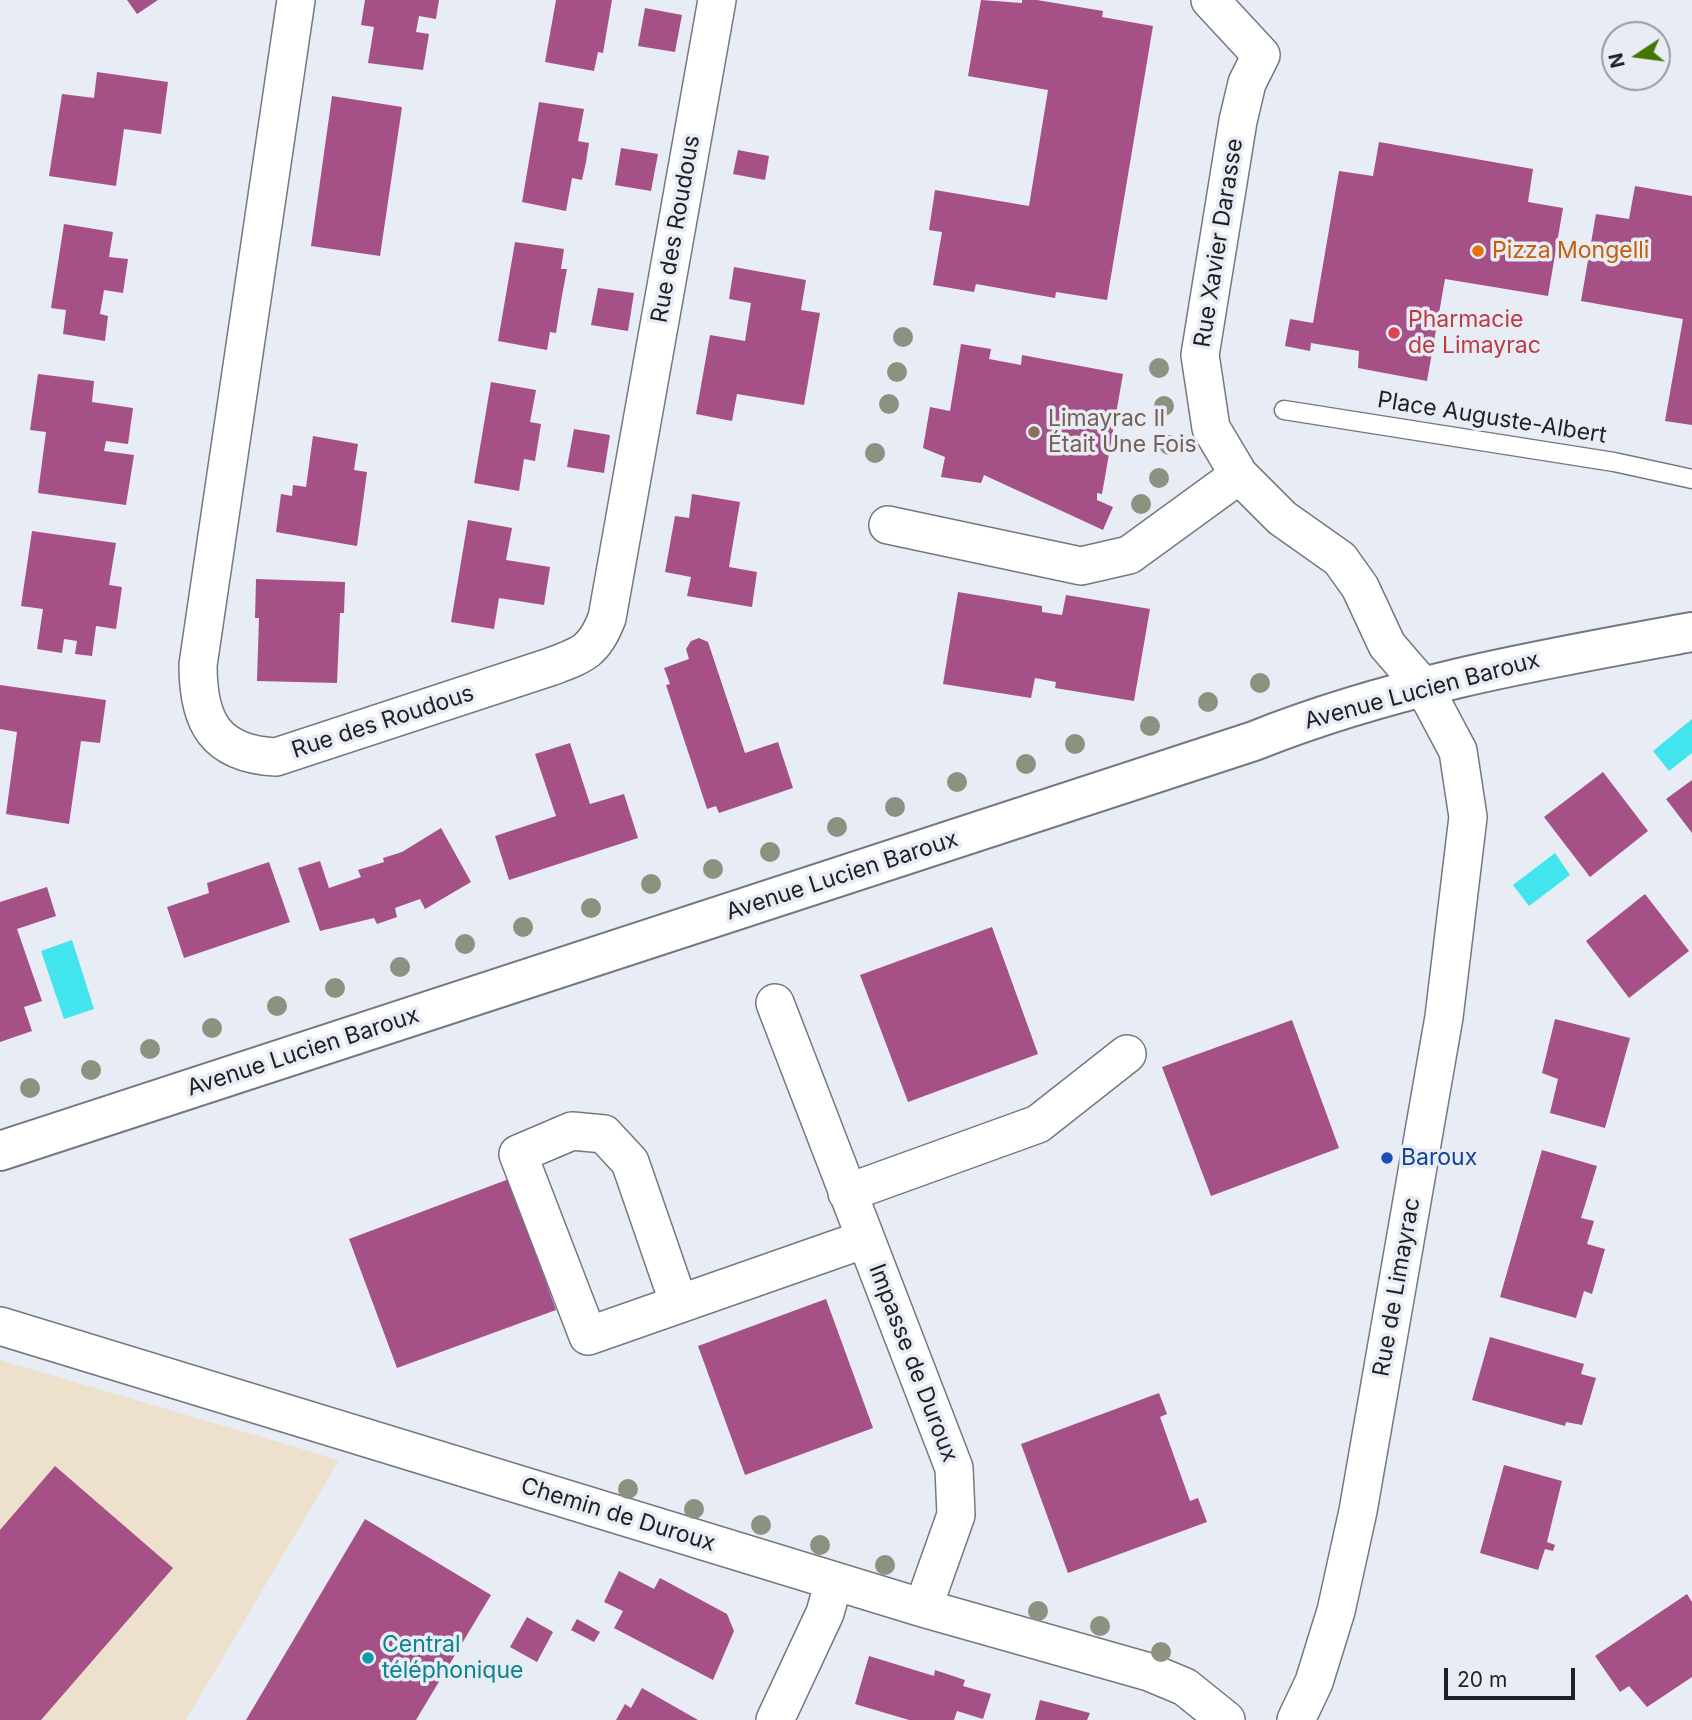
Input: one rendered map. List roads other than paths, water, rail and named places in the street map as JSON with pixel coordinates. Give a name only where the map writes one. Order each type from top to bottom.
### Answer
[{"type":"street","name":"Rue des Roudous","points":[[296,0],[198,665],[203,714],[213,731],[229,746],[251,756],[276,757],[550,667],[586,653],[600,635],[607,618],[717,0]]},
{"type":"street","name":"Rue Xavier Darasse","points":[[1210,0],[1261,55],[1247,83],[1238,121],[1200,355],[1211,428],[1238,475],[1282,518],[1340,559],[1360,587],[1387,645],[1425,689]]},
{"type":"street","points":[[887,525],[1081,566],[1129,555],[1238,475]]},
{"type":"street","name":"Avenue Lucien Baroux","points":[[0,1151],[1254,741],[1323,713],[1512,665],[1692,632]]},
{"type":"street","name":"Rue de Limayrac","points":[[1296,1720],[1314,1682],[1336,1611],[1358,1511],[1444,1017],[1465,849],[1467,797],[1458,751],[1425,689]]},
{"type":"street","name":"Impasse de Duroux","points":[[775,1003],[954,1468],[956,1515],[923,1608]]},
{"type":"street","points":[[847,1193],[1038,1124],[1127,1055]]},
{"type":"street","name":"Impasse de Duroux","points":[[679,1304],[630,1162],[604,1133],[572,1131],[519,1154],[588,1336],[865,1239]]},
{"type":"street","name":"Chemin de Duroux","points":[[0,1326],[923,1608],[1149,1672],[1185,1687],[1226,1720]]},
{"type":"street","points":[[775,1720],[825,1613],[834,1581]]},
{"type":"lane","name":"Place Auguste-Albert","points":[[1284,410],[1466,437],[1600,462],[1614,462],[1692,479]]},
{"type":"water","points":[[1692,719],[1692,753],[1669,771],[1653,751]]},
{"type":"water","points":[[1555,853],[1570,875],[1529,906],[1513,885]]},
{"type":"water","points":[[72,940],[94,1009],[64,1019],[41,951]]},
{"type":"place","name":"Pizza Mongelli","points":[[1478,251]]},
{"type":"place","name":"Pharmacie de Limayrac","points":[[1394,333]]},
{"type":"place","name":"Limayrac Il Était Une Fois","points":[[1034,432]]},
{"type":"place","name":"Baroux","points":[[1387,1158]]},
{"type":"place","name":"Central téléphonique","points":[[368,1658]]}]
